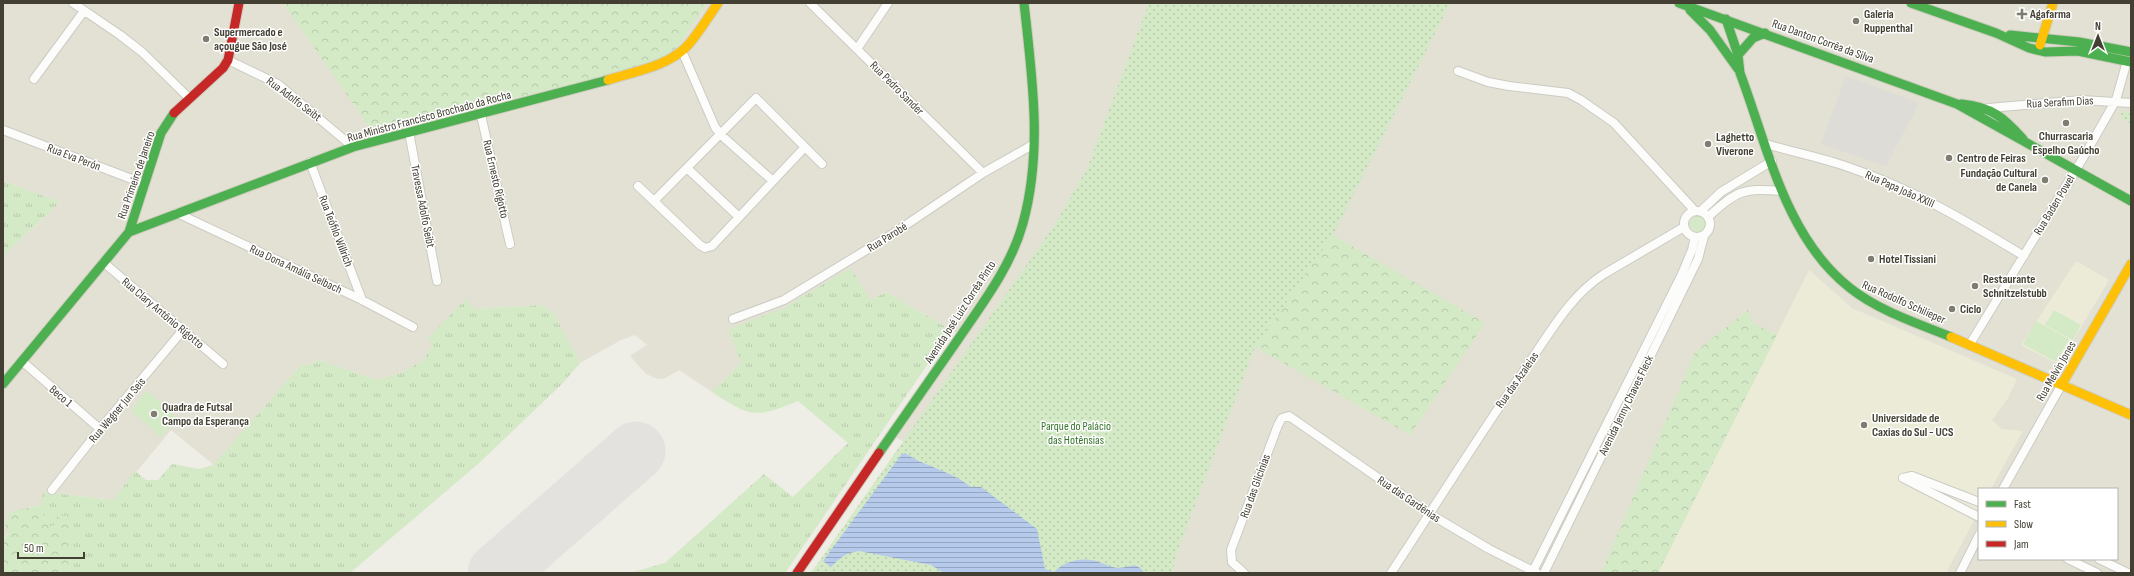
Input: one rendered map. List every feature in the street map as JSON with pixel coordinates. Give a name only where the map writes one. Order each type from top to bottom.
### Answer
[{"type":"street","points":[[72,3],[120,35],[142,52],[189,98]]},
{"type":"street","name":"Rua Primeiro de Janeiro","points":[[3,384],[23,362],[129,232],[161,133],[176,111],[223,68],[228,60],[239,3]]},
{"type":"street","name":"Rua Ministro Francisco Brochado da Rocha","points":[[129,232],[310,162],[354,147],[481,115],[651,67],[667,61],[682,51],[718,3]]},
{"type":"street","name":"Rua Pedro Sander","points":[[810,3],[983,173]]},
{"type":"street","points":[[857,49],[888,3]]},
{"type":"street","name":"Avenida José Luiz Corrêa Pinto","points":[[796,573],[990,293],[1005,266],[1020,231],[1031,179],[1034,144],[1034,94],[1024,3]]},
{"type":"street","points":[[1911,3],[1996,33],[2029,48],[2042,51],[2078,51],[2129,61]]},
{"type":"street","points":[[2042,51],[2040,43],[2053,10],[2060,3]]},
{"type":"street","name":"Rua Danton Corrêa da Silva","points":[[1681,4],[1765,33],[1957,104],[2006,133],[2028,143],[2131,201]]},
{"type":"street","name":"Rua Rodolfo Schilieper","points":[[1681,4],[1705,22],[1740,73],[1782,191],[1794,220],[1805,240],[1836,278],[1855,293],[1874,304],[1970,344],[2131,415]]},
{"type":"street","points":[[2053,10],[2053,51]]},
{"type":"street","points":[[34,79],[84,11]]},
{"type":"street","name":"Rua Rodolfo Schilieper","points":[[1726,19],[1738,54],[1740,73]]},
{"type":"street","points":[[1738,54],[1753,38],[1765,33]]},
{"type":"street","points":[[1996,33],[2042,39],[2054,39],[2131,52]]},
{"type":"street","points":[[682,51],[715,127],[721,135],[773,181]]},
{"type":"street","name":"Rua Adolfo Seibt","points":[[228,60],[278,84],[354,147]]},
{"type":"street","name":"Rua Baden Powel","points":[[1970,344],[2116,100],[2129,61]]},
{"type":"street","points":[[1458,71],[1488,82],[1568,93],[1581,100],[1614,123],[1698,211],[1709,216]]},
{"type":"street","points":[[654,201],[756,98],[822,164]]},
{"type":"street","name":"Rua Serafim Dias","points":[[1989,108],[2082,100],[2116,100],[2131,103]]},
{"type":"street","name":"Rua Danton Corrêa da Silva","points":[[1957,104],[1989,108],[2001,116],[2028,143]]},
{"type":"street","points":[[1972,112],[1989,108]]},
{"type":"street","name":"Rua Ernesto Rigotto","points":[[481,115],[510,244]]},
{"type":"street","name":"Rua Eva Perón","points":[[3,130],[145,184]]},
{"type":"street","name":"Travessa Adolfo Seibt","points":[[409,132],[437,281]]},
{"type":"street","name":"Rua Parobé","points":[[733,319],[784,300],[891,235],[983,173],[1034,144]]},
{"type":"street","name":"Rua Papa João XXIII","points":[[1766,144],[1848,167],[1907,191],[1961,218],[2024,256]]},
{"type":"street","points":[[638,186],[700,246],[705,248],[712,246],[805,147]]},
{"type":"street","points":[[1709,216],[1711,225],[1704,236],[1690,236],[1684,228],[1686,217],[1698,211],[1721,192],[1772,161]]},
{"type":"street","name":"Rua Teófilo Willrich","points":[[310,162],[362,300]]},
{"type":"street","points":[[687,168],[739,217]]},
{"type":"street","points":[[1709,216],[1727,200],[1743,191],[1753,189],[1782,191]]},
{"type":"street","name":"Rua Dona Amália Selbach","points":[[177,213],[362,300],[413,327]]},
{"type":"street","name":"Rua das Azaleias","points":[[1391,573],[1491,417],[1572,302],[1593,281],[1684,228]]},
{"type":"street","name":"Avenida Jenny Chaves Fleck","points":[[1544,573],[1698,259],[1704,236]]},
{"type":"street","name":"Avenida Jenny Chaves Fleck","points":[[1534,572],[1682,274],[1692,250],[1695,237]]},
{"type":"street","name":"Rua Clary Antônio Rigotto","points":[[103,262],[223,364]]},
{"type":"street","name":"Rua Melvin Jones","points":[[2004,488],[2131,264]]},
{"type":"street","name":"Rua Wegner Jun Seis","points":[[52,490],[100,429],[183,330]]},
{"type":"street","name":"Beco 1","points":[[23,362],[100,429]]},
{"type":"street","name":"Rua das Gardênias","points":[[1286,416],[1291,417],[1430,514],[1489,549],[1534,572]]},
{"type":"street","name":"Rua das Glicínias","points":[[1244,573],[1236,567],[1231,560],[1231,550],[1278,425],[1282,418],[1286,416]]},
{"type":"street","points":[[1978,502],[1912,476],[1903,478],[1978,516]]},
{"type":"street","points":[[1960,573],[1978,537]]},
{"type":"street","points":[[2070,560],[2097,573]]},
{"type":"street","points":[[2101,560],[2128,573]]},
{"type":"shaded area","points":[[3,3],[2131,3],[2131,573],[1172,573],[1179,547],[982,483],[891,435],[960,335],[886,292],[871,300],[797,301],[773,313],[741,363],[712,392],[679,370],[665,378],[658,379],[646,374],[630,356],[647,345],[635,335],[621,340],[580,363],[554,314],[543,305],[474,309],[432,345],[424,360],[401,373],[377,380],[319,360],[312,364],[301,365],[214,465],[171,430],[113,500],[45,492],[41,499],[41,505],[30,507],[3,540],[3,256],[60,202],[3,181]]},
{"type":"shaded area","points":[[1846,76],[1919,103],[1886,166],[1821,144]]},
{"type":"shaded area","points":[[2076,261],[2109,280],[2059,365],[2021,345]]},
{"type":"shaded area","name":"Universidade de Caxias do Sul - UCS","points":[[1809,270],[1852,308],[2017,379],[2008,398],[1992,420],[2002,429],[2023,431],[1992,488],[1978,488],[1978,513],[1946,573],[1658,573]]},
{"type":"green space","points":[[283,3],[707,3],[677,48],[658,63],[387,129],[376,128],[368,125]]},
{"type":"green space","name":"Parque do Palácio das Hotênsias","points":[[1149,3],[1450,3],[1333,235],[1255,347],[1179,547],[1172,573],[811,573],[1054,226],[1087,169]]},
{"type":"green space","points":[[2123,111],[2131,112],[2131,124],[2120,117]]},
{"type":"green space","points":[[3,181],[60,202],[3,256]]},
{"type":"green space","points":[[1695,216],[1701,216],[1706,221],[1704,230],[1701,232],[1695,232],[1690,227],[1690,221]]},
{"type":"green space","points":[[1333,235],[1485,323],[1410,435],[1255,347]]},
{"type":"green space","points":[[850,268],[871,300],[886,292],[951,330],[785,573],[630,573],[665,563],[764,474],[793,497],[848,443],[798,401],[771,411],[753,413],[745,411],[712,392],[741,363],[728,329],[784,308]]},
{"type":"green space","points":[[466,299],[475,309],[543,305],[554,314],[580,363],[562,384],[478,464],[350,573],[68,573],[72,555],[57,524],[50,527],[43,515],[41,510],[41,501],[44,492],[113,500],[135,471],[146,480],[158,480],[172,464],[199,469],[213,465],[301,365],[312,364],[319,360],[377,380],[401,373],[424,360],[432,345],[428,338]]},
{"type":"green space","points":[[1748,310],[1752,322],[1777,335],[1658,573],[1601,573],[1695,352]]},
{"type":"green space","points":[[2054,310],[2081,325],[2073,340],[2045,325]]},
{"type":"green space","points":[[2036,321],[2069,339],[2056,362],[2023,344]]},
{"type":"green space","name":"Quadra de Futsal Campo da Esperança","points":[[147,390],[177,418],[161,437],[131,411]]},
{"type":"green space","points":[[41,505],[43,517],[50,527],[57,524],[57,515],[67,516],[72,555],[68,573],[3,573],[3,540],[9,534],[5,526],[10,512]]},
{"type":"water","points":[[905,453],[963,481],[971,487],[981,487],[1037,529],[1045,569],[1054,572],[1071,562],[1086,560],[1118,568],[1135,566],[1145,573],[944,573],[931,565],[859,551],[843,556],[831,567],[823,561],[901,455]]},
{"type":"runway","points":[[497,573],[636,451]]},
{"type":"traffic: fast","points":[[879,453],[986,299],[995,285],[1018,239],[1029,196],[1033,169],[1034,141],[1034,113],[1024,3]]},
{"type":"traffic: fast","points":[[1679,3],[1957,104],[2131,201]]},
{"type":"traffic: fast","points":[[1911,3],[1996,33],[2029,48],[2045,52],[2078,51],[2131,62]]},
{"type":"traffic: fast","points":[[1690,10],[1710,30],[1738,69]]},
{"type":"traffic: fast","points":[[1726,19],[1738,55],[1740,73],[1770,160],[1794,217],[1809,243],[1828,267],[1850,288],[1861,296],[1899,316],[1951,337]]},
{"type":"traffic: fast","points":[[1738,55],[1753,38],[1765,33]]},
{"type":"traffic: fast","points":[[2010,35],[2079,42],[2131,52]]},
{"type":"traffic: fast","points":[[129,232],[353,147],[608,80]]},
{"type":"traffic: fast","points":[[1961,104],[1972,105],[1996,114],[2023,139]]},
{"type":"traffic: fast","points":[[3,384],[129,232],[161,133],[174,113]]},
{"type":"traffic: slow","points":[[608,80],[652,67],[672,58],[689,44],[718,3]]},
{"type":"traffic: slow","points":[[2040,45],[2053,3]]},
{"type":"traffic: slow","points":[[2062,384],[2131,264]]},
{"type":"traffic: slow","points":[[1951,337],[2131,415]]},
{"type":"traffic: jam","points":[[174,113],[223,68],[228,60],[239,3]]},
{"type":"traffic: jam","points":[[797,573],[879,453]]},
{"type":"place","name":"Agafarma","points":[[2022,14]]},
{"type":"place","name":"Galeria Ruppenthal","points":[[1856,21]]},
{"type":"place","name":"Supermercado e açougue São José","points":[[206,39]]},
{"type":"place","name":"Churrascaria Espelho Gaúcho","points":[[2066,123]]},
{"type":"place","name":"Laghetto Viverone","points":[[1708,144]]},
{"type":"place","name":"Centro de Feiras","points":[[1949,158]]},
{"type":"place","name":"Fundação Cultural de Canela","points":[[2045,180]]},
{"type":"place","name":"Hotel Tissiani","points":[[1871,259]]},
{"type":"place","name":"Restaurante Schnitzelstubb","points":[[1975,286]]},
{"type":"place","name":"Ciclo","points":[[1952,309]]},
{"type":"place","name":"Quadra de Futsal Campo da Esperança","points":[[154,414]]},
{"type":"place","name":"Universidade de Caxias do Sul - UCS","points":[[1864,425]]}]
